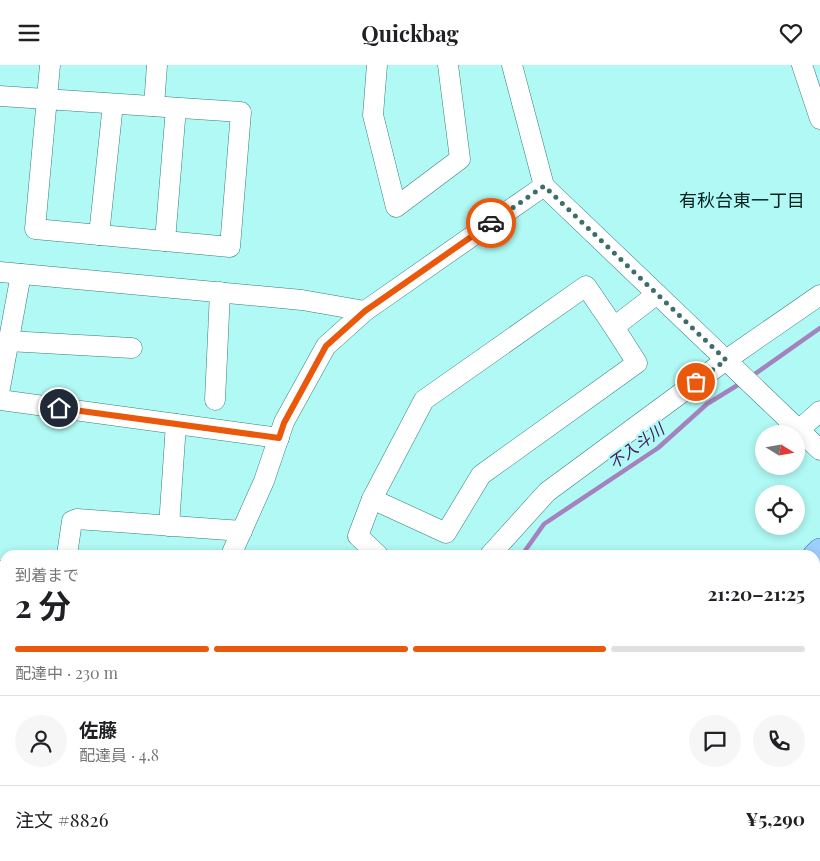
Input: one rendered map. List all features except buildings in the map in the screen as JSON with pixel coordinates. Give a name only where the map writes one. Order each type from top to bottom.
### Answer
[{"type":"street","points":[[0,96],[47,99],[113,103],[241,112],[230,247],[35,229],[47,99],[50,65]]},
{"type":"street","points":[[154,106],[157,65]]},
{"type":"street","points":[[377,65],[373,115],[396,207],[460,159],[448,65]]},
{"type":"street","points":[[512,65],[544,186],[794,425]]},
{"type":"street","points":[[802,65],[820,119]]},
{"type":"street","points":[[99,235],[113,103]]},
{"type":"street","points":[[165,241],[176,108]]},
{"type":"street","points":[[233,550],[264,481],[284,423],[326,346],[365,311],[544,186]]},
{"type":"street","points":[[0,273],[220,291],[302,300],[365,311]]},
{"type":"street","points":[[0,388],[21,274]]},
{"type":"street","points":[[372,499],[446,533],[481,475],[637,363],[586,286],[424,400],[372,499],[358,537],[372,550]]},
{"type":"street","points":[[215,400],[220,291]]},
{"type":"street","points":[[614,327],[657,294]]},
{"type":"street","points":[[495,550],[547,492],[726,360],[820,295]]},
{"type":"street","points":[[8,341],[132,348]]},
{"type":"street","points":[[0,400],[279,438]]},
{"type":"street","points":[[805,425],[820,411]]},
{"type":"street","points":[[169,526],[176,424]]},
{"type":"street","points":[[805,436],[820,450]]},
{"type":"street","points":[[67,550],[72,521],[77,519],[242,531]]},
{"type":"waterway","name":"不入斗川","points":[[752,376],[820,328]]},
{"type":"waterway","name":"不入斗川","points":[[526,550],[544,524],[658,448],[707,404],[741,383]]},
{"type":"way so far","points":[[491,223],[544,186],[726,360],[696,382]]},
{"type":"district","name":"有秋台東一丁目","points":[[742,201]]},
{"type":"route","points":[[59,408],[279,438],[284,423],[326,346],[365,311],[491,223]]}]
